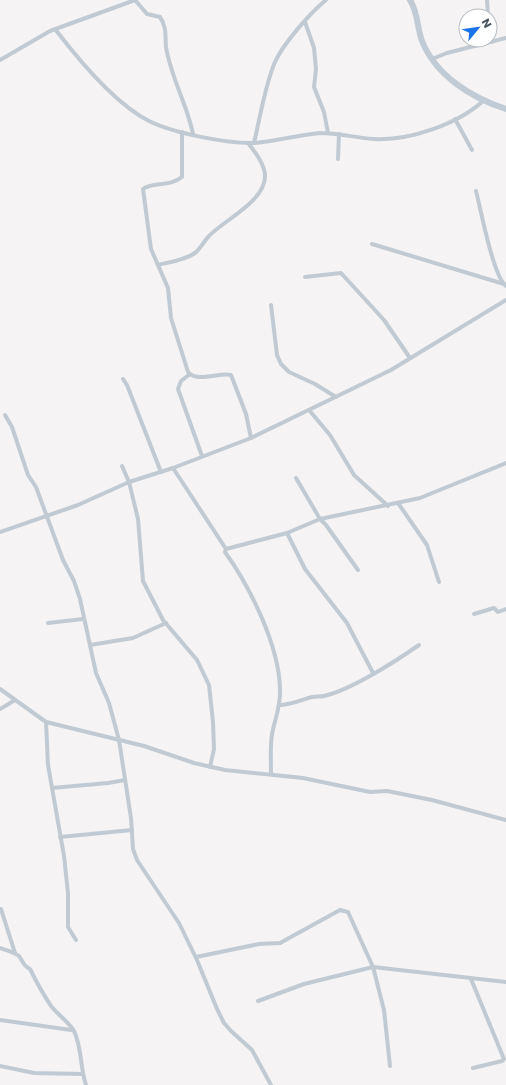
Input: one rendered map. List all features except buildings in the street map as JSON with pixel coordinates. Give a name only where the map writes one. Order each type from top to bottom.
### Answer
[{"type":"main road","points":[[410,0],[421,39],[432,59],[448,77],[463,90],[483,101],[506,109]]},
{"type":"street","points":[[0,60],[55,28],[135,0],[147,14],[160,17],[164,23],[166,46],[172,72],[187,112],[193,134]]},
{"type":"street","points":[[254,143],[263,103],[274,64],[279,54],[305,22],[326,0]]},
{"type":"street","points":[[305,22],[314,48],[316,69],[314,87],[324,112],[328,133]]},
{"type":"street","points":[[55,28],[75,55],[135,113],[168,129],[211,139],[254,143],[297,135],[328,133],[375,139],[390,138],[420,133],[471,112],[483,101]]},
{"type":"street","points":[[432,59],[447,53],[467,48]]},
{"type":"street","points":[[455,119],[472,150]]},
{"type":"street","points":[[182,132],[182,177],[168,184],[149,186],[143,189],[151,249],[168,288],[171,318],[190,374]]},
{"type":"street","points":[[338,159],[339,134]]},
{"type":"street","points":[[158,264],[178,260],[196,252],[208,236],[250,203],[262,188],[265,176],[262,164],[248,142]]},
{"type":"street","points":[[476,191],[494,262],[505,285]]},
{"type":"street","points":[[372,244],[505,285]]},
{"type":"street","points":[[305,277],[341,273],[384,320],[410,358]]},
{"type":"street","points":[[0,532],[78,505],[129,482],[173,468],[251,438],[391,370],[410,358],[425,351],[506,300]]},
{"type":"street","points":[[271,305],[277,355],[282,364],[289,372],[315,384],[336,397]]},
{"type":"street","points":[[190,374],[202,377],[225,374],[231,375],[246,414],[251,438]]},
{"type":"street","points":[[190,374],[181,381],[178,389],[202,456]]},
{"type":"street","points":[[123,379],[127,385],[161,472]]},
{"type":"street","points":[[309,410],[330,435],[354,475],[388,506]]},
{"type":"street","points":[[5,415],[12,427],[28,475],[36,487],[63,560],[74,581],[96,673],[107,696],[119,740],[126,780],[133,849],[137,860],[170,908],[196,957],[224,1023],[257,1057],[271,1085]]},
{"type":"street","points":[[226,549],[287,533],[320,519],[388,506],[438,492],[506,462]]},
{"type":"street","points":[[122,466],[129,482],[138,519],[143,581],[166,623],[197,660],[209,685],[214,722],[214,749],[210,767]]},
{"type":"street","points":[[173,468],[226,549],[225,552],[252,595],[270,643],[279,678],[280,705],[272,736],[271,774]]},
{"type":"street","points":[[296,478],[320,519],[326,525],[358,570]]},
{"type":"street","points":[[398,503],[427,545],[439,582]]},
{"type":"street","points":[[287,533],[305,569],[347,623],[373,673]]},
{"type":"street","points":[[474,614],[494,608],[498,612],[506,609]]},
{"type":"street","points":[[48,623],[84,619]]},
{"type":"street","points":[[90,645],[133,638],[155,630],[166,623]]},
{"type":"street","points":[[280,705],[290,705],[312,697],[325,696],[396,661],[419,645]]},
{"type":"street","points":[[0,689],[46,722],[144,746],[210,767],[225,770],[304,778],[370,792],[387,791],[432,800],[506,820]]},
{"type":"street","points":[[0,708],[15,700]]},
{"type":"street","points":[[46,722],[48,765],[68,893],[68,927],[76,940]]},
{"type":"street","points":[[52,788],[126,780]]},
{"type":"street","points":[[60,837],[132,830]]},
{"type":"street","points":[[1,909],[15,954]]},
{"type":"street","points":[[196,957],[259,944],[280,943],[340,910],[345,910],[348,912],[373,967],[384,1010],[390,1066]]},
{"type":"street","points":[[0,948],[20,957],[25,966],[30,969],[52,1007],[65,1018],[74,1031],[78,1045],[82,1074],[86,1085]]},
{"type":"street","points":[[258,1002],[304,984],[373,967],[506,982]]},
{"type":"street","points":[[471,979],[504,1059],[502,1061],[473,1068]]},
{"type":"street","points":[[0,1020],[67,1028],[74,1031]]},
{"type":"street","points":[[0,1066],[34,1073],[82,1074]]}]
